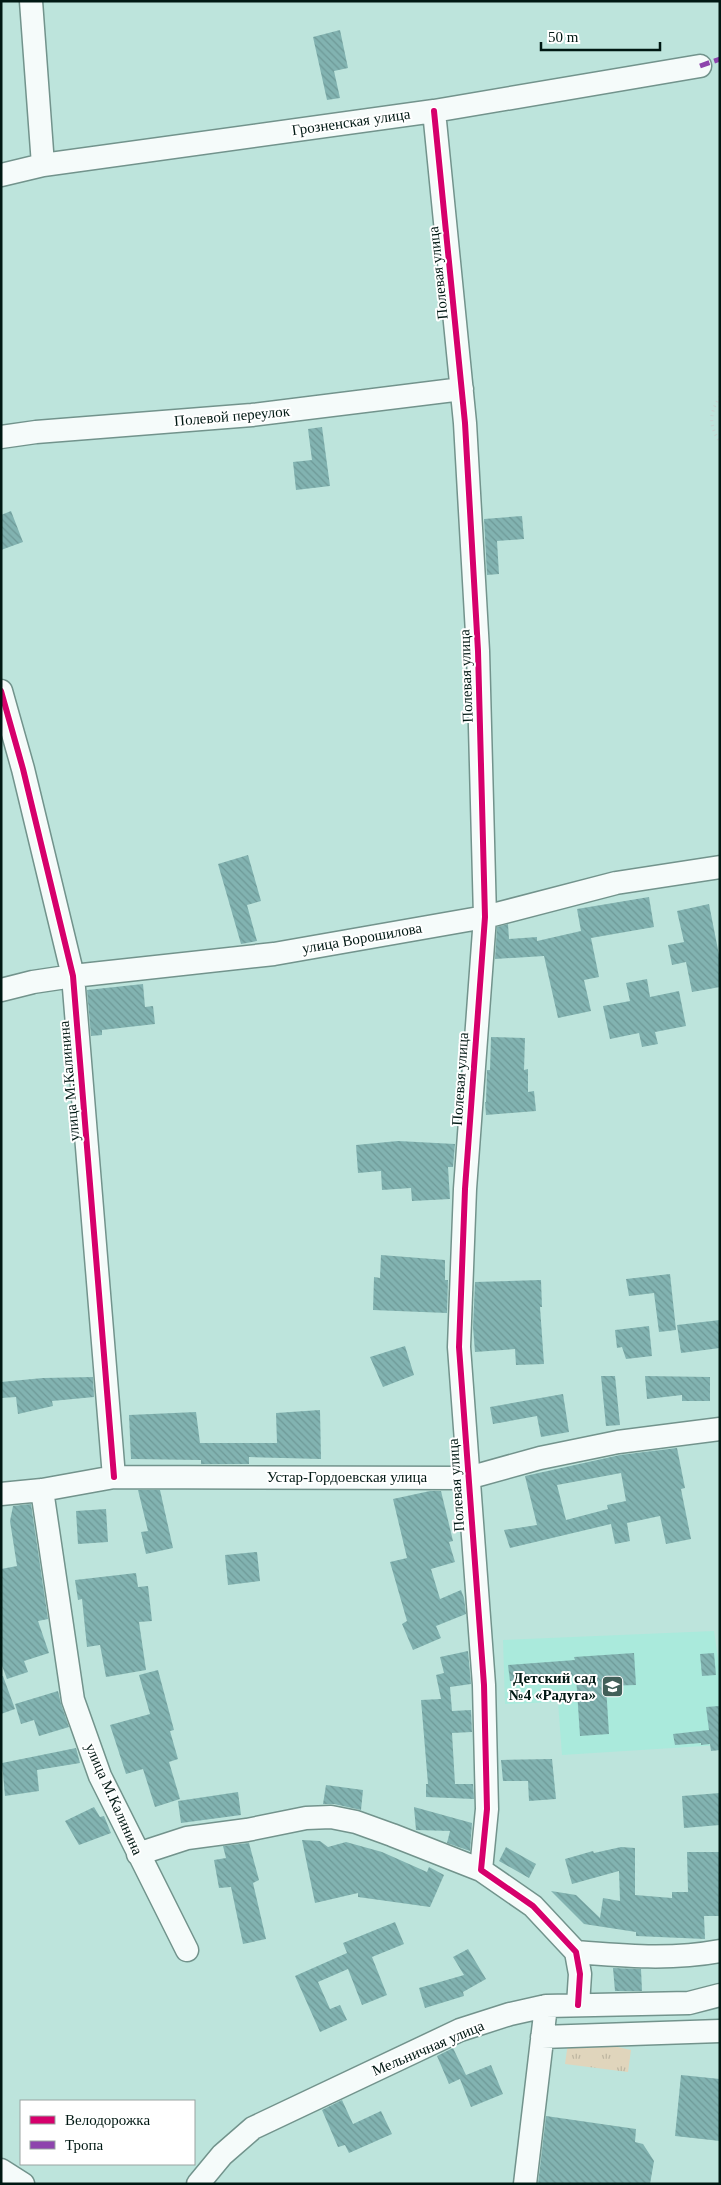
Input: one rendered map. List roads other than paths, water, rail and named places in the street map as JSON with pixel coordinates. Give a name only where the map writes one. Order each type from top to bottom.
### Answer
[{"type":"street","points":[[31,1],[43,165]]},
{"type":"street","name":"Грозненская улица","points":[[1,175],[43,165],[434,111],[700,66]]},
{"type":"street","name":"Полевая улица","points":[[434,111],[462,389],[478,651],[484,917],[465,1190],[459,1337],[484,1685],[487,1808],[481,1870]]},
{"type":"street","name":"Полевой переулок","points":[[1,437],[36,432],[252,415],[462,389]]},
{"type":"street","name":"улица М.Калинина","points":[[1,690],[23,769],[73,976],[114,1477]]},
{"type":"street","name":"улица Ворошилова","points":[[1,990],[33,982],[73,976],[274,954],[484,917],[616,883],[720,867]]},
{"type":"street","name":"Устар-Гордоевская улица","points":[[1,1494],[42,1490],[114,1477],[468,1478],[531,1460],[618,1442],[720,1429]]},
{"type":"street","name":"улица М.Калинина","points":[[42,1490],[73,1700],[100,1776],[187,1950]]},
{"type":"street","points":[[138,1854],[186,1838],[247,1830],[306,1818],[331,1817],[356,1822],[383,1831],[481,1870],[533,1906],[576,1952],[580,1974],[578,2005]]},
{"type":"street","points":[[576,1952],[638,1957],[696,1955],[720,1951]]},
{"type":"street","name":"Мельничная улица","points":[[198,2184],[222,2155],[253,2128],[460,2030],[510,2014],[546,2006],[689,2003],[720,1995]]},
{"type":"street","points":[[525,2184],[546,2006]]},
{"type":"street","points":[[542,2037],[720,2031]]},
{"type":"street","points":[[1,2170],[23,2184]]},
{"type":"place","name":"Детский сад №4 «Радуга»","points":[[612,1687]]}]
